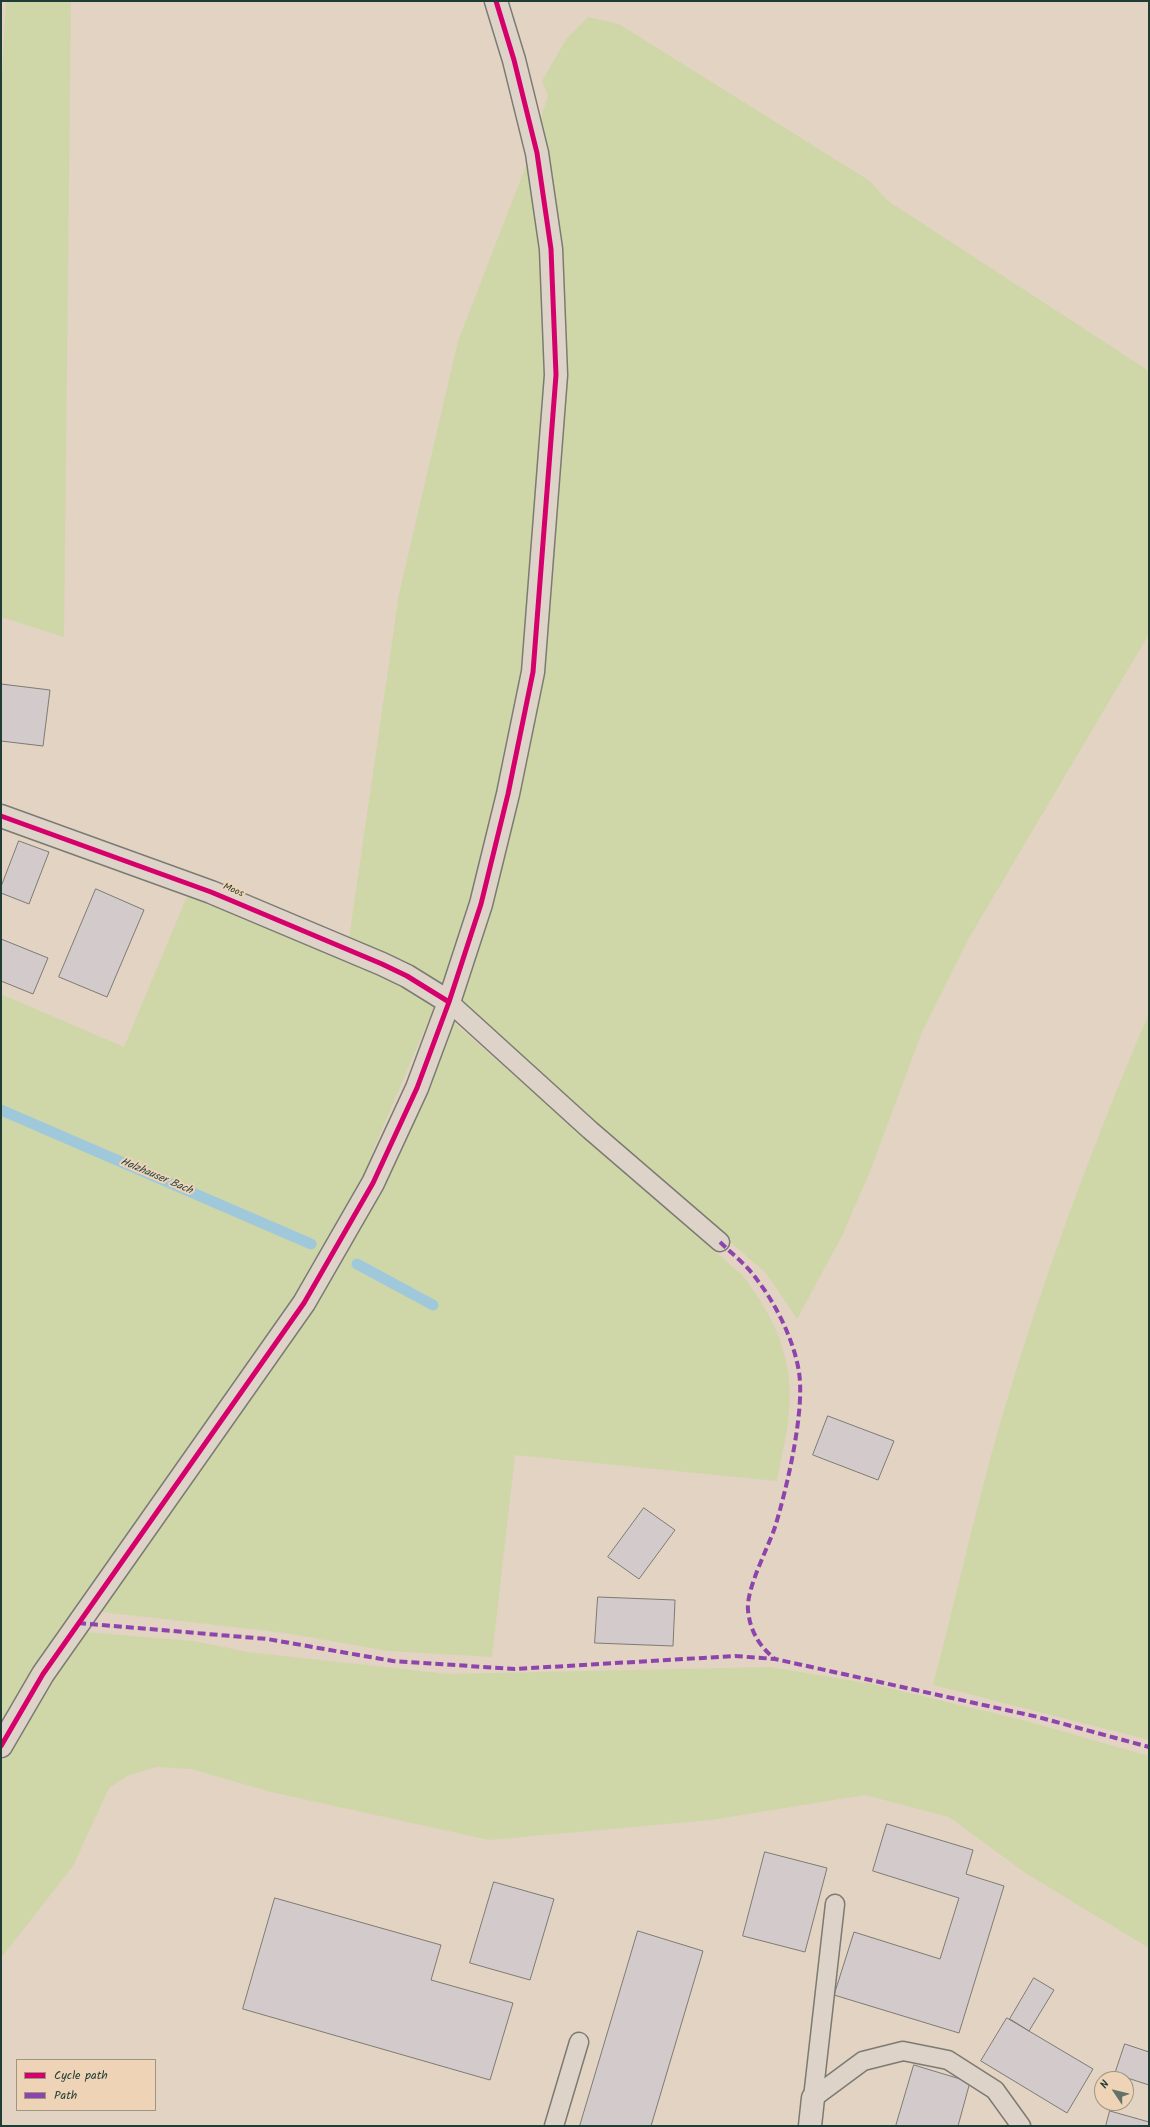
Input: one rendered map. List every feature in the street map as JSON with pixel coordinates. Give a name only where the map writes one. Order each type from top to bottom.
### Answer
[{"type":"street","points":[[1,1746],[56,1655],[304,1303],[373,1182],[417,1088],[449,1002],[481,904],[508,794],[533,672],[556,375],[551,249],[538,153],[514,60],[496,1]]},
{"type":"street","name":"Moos","points":[[1,816],[211,892],[382,964],[407,976],[449,1002]]},
{"type":"street","points":[[810,2126],[813,2098]]},
{"type":"lane","points":[[449,1002],[590,1130],[720,1242]]},
{"type":"lane","points":[[813,2098],[834,1904]]},
{"type":"lane","points":[[554,2126],[579,2042]]},
{"type":"lane","points":[[813,2098],[863,2061],[903,2051],[948,2060],[995,2090],[1021,2126]]},
{"type":"green space","points":[[6,1],[71,1],[64,637],[1,617],[1,94]]},
{"type":"green space","points":[[588,17],[619,24],[870,181],[888,201],[1149,371],[1149,634],[969,938],[922,1032],[871,1169],[842,1236],[797,1319],[766,1273],[675,1194],[511,1046],[438,985],[349,938],[399,594],[458,341],[529,158],[548,95],[542,81],[567,38]]},
{"type":"green space","points":[[188,894],[362,967],[435,1005],[372,1153],[396,1162],[411,1130],[453,1022],[743,1276],[766,1310],[781,1344],[789,1381],[790,1400],[787,1428],[777,1481],[515,1455],[492,1657],[388,1651],[285,1633],[102,1612],[86,1632],[194,1641],[248,1652],[448,1674],[770,1667],[872,1684],[1026,1721],[1149,1756],[1149,1948],[1027,1874],[949,1817],[865,1795],[711,1820],[489,1840],[271,1792],[191,1769],[157,1767],[129,1775],[109,1788],[73,1866],[1,1958],[1,994],[124,1047]]},
{"type":"green space","points":[[1149,1013],[1149,1740],[933,1685],[983,1486],[1001,1420],[1033,1316],[1088,1164]]},
{"type":"building","points":[[1,684],[50,690],[43,746],[1,741]]},
{"type":"building","points":[[19,841],[49,852],[29,904],[1,893],[1,887]]},
{"type":"building","points":[[96,889],[144,910],[107,997],[59,977]]},
{"type":"building","points":[[1,939],[48,958],[33,994],[1,981]]},
{"type":"building","points":[[828,1416],[894,1441],[878,1480],[813,1455]]},
{"type":"building","points":[[644,1508],[675,1530],[639,1579],[608,1557]]},
{"type":"building","points":[[598,1597],[675,1600],[673,1646],[595,1643]]},
{"type":"building","points":[[887,1824],[973,1850],[966,1874],[1004,1886],[959,2033],[834,1995],[854,1932],[940,1959],[959,1898],[873,1871]]},
{"type":"building","points":[[765,1852],[827,1868],[805,1952],[743,1936]]},
{"type":"building","points":[[494,1882],[554,1899],[530,1980],[470,1963]]},
{"type":"building","points":[[275,1898],[441,1945],[431,1980],[513,2003],[490,2080],[243,2009]]},
{"type":"building","points":[[638,1931],[703,1951],[651,2126],[580,2126]]},
{"type":"building","points":[[1034,1978],[1054,1990],[1029,2031],[1010,2019]]},
{"type":"building","points":[[1007,2018],[1093,2069],[1067,2113],[981,2061]]},
{"type":"building","points":[[1125,2044],[1149,2052],[1149,2085],[1134,2080],[1134,2071],[1116,2071]]},
{"type":"building","points":[[914,2065],[970,2082],[958,2126],[896,2126]]},
{"type":"building","points":[[1110,2111],[1149,2122],[1149,2126],[1106,2126]]},
{"type":"waterway","name":"Holzhauser Bach","points":[[1,1110],[311,1244]]},
{"type":"waterway","name":"Holzhauser Bach","points":[[357,1264],[433,1305]]},
{"type":"marked path","points":[[720,1242],[750,1270],[772,1301],[789,1336],[797,1360],[799,1372],[800,1388],[797,1428],[785,1492],[775,1527],[754,1580],[748,1601],[749,1618],[756,1638],[764,1649],[775,1659]]},
{"type":"marked path","points":[[78,1623],[267,1639],[393,1661],[515,1669],[735,1656],[775,1659],[1038,1717],[1149,1747]]},
{"type":"cycle path","points":[[1,1746],[43,1674],[304,1303],[373,1183],[417,1088],[449,1002],[481,904],[508,794],[533,672],[556,375],[551,249],[537,153],[514,60],[496,1]]},
{"type":"cycle path","points":[[1,816],[211,892],[382,964],[407,976],[449,1002]]}]
